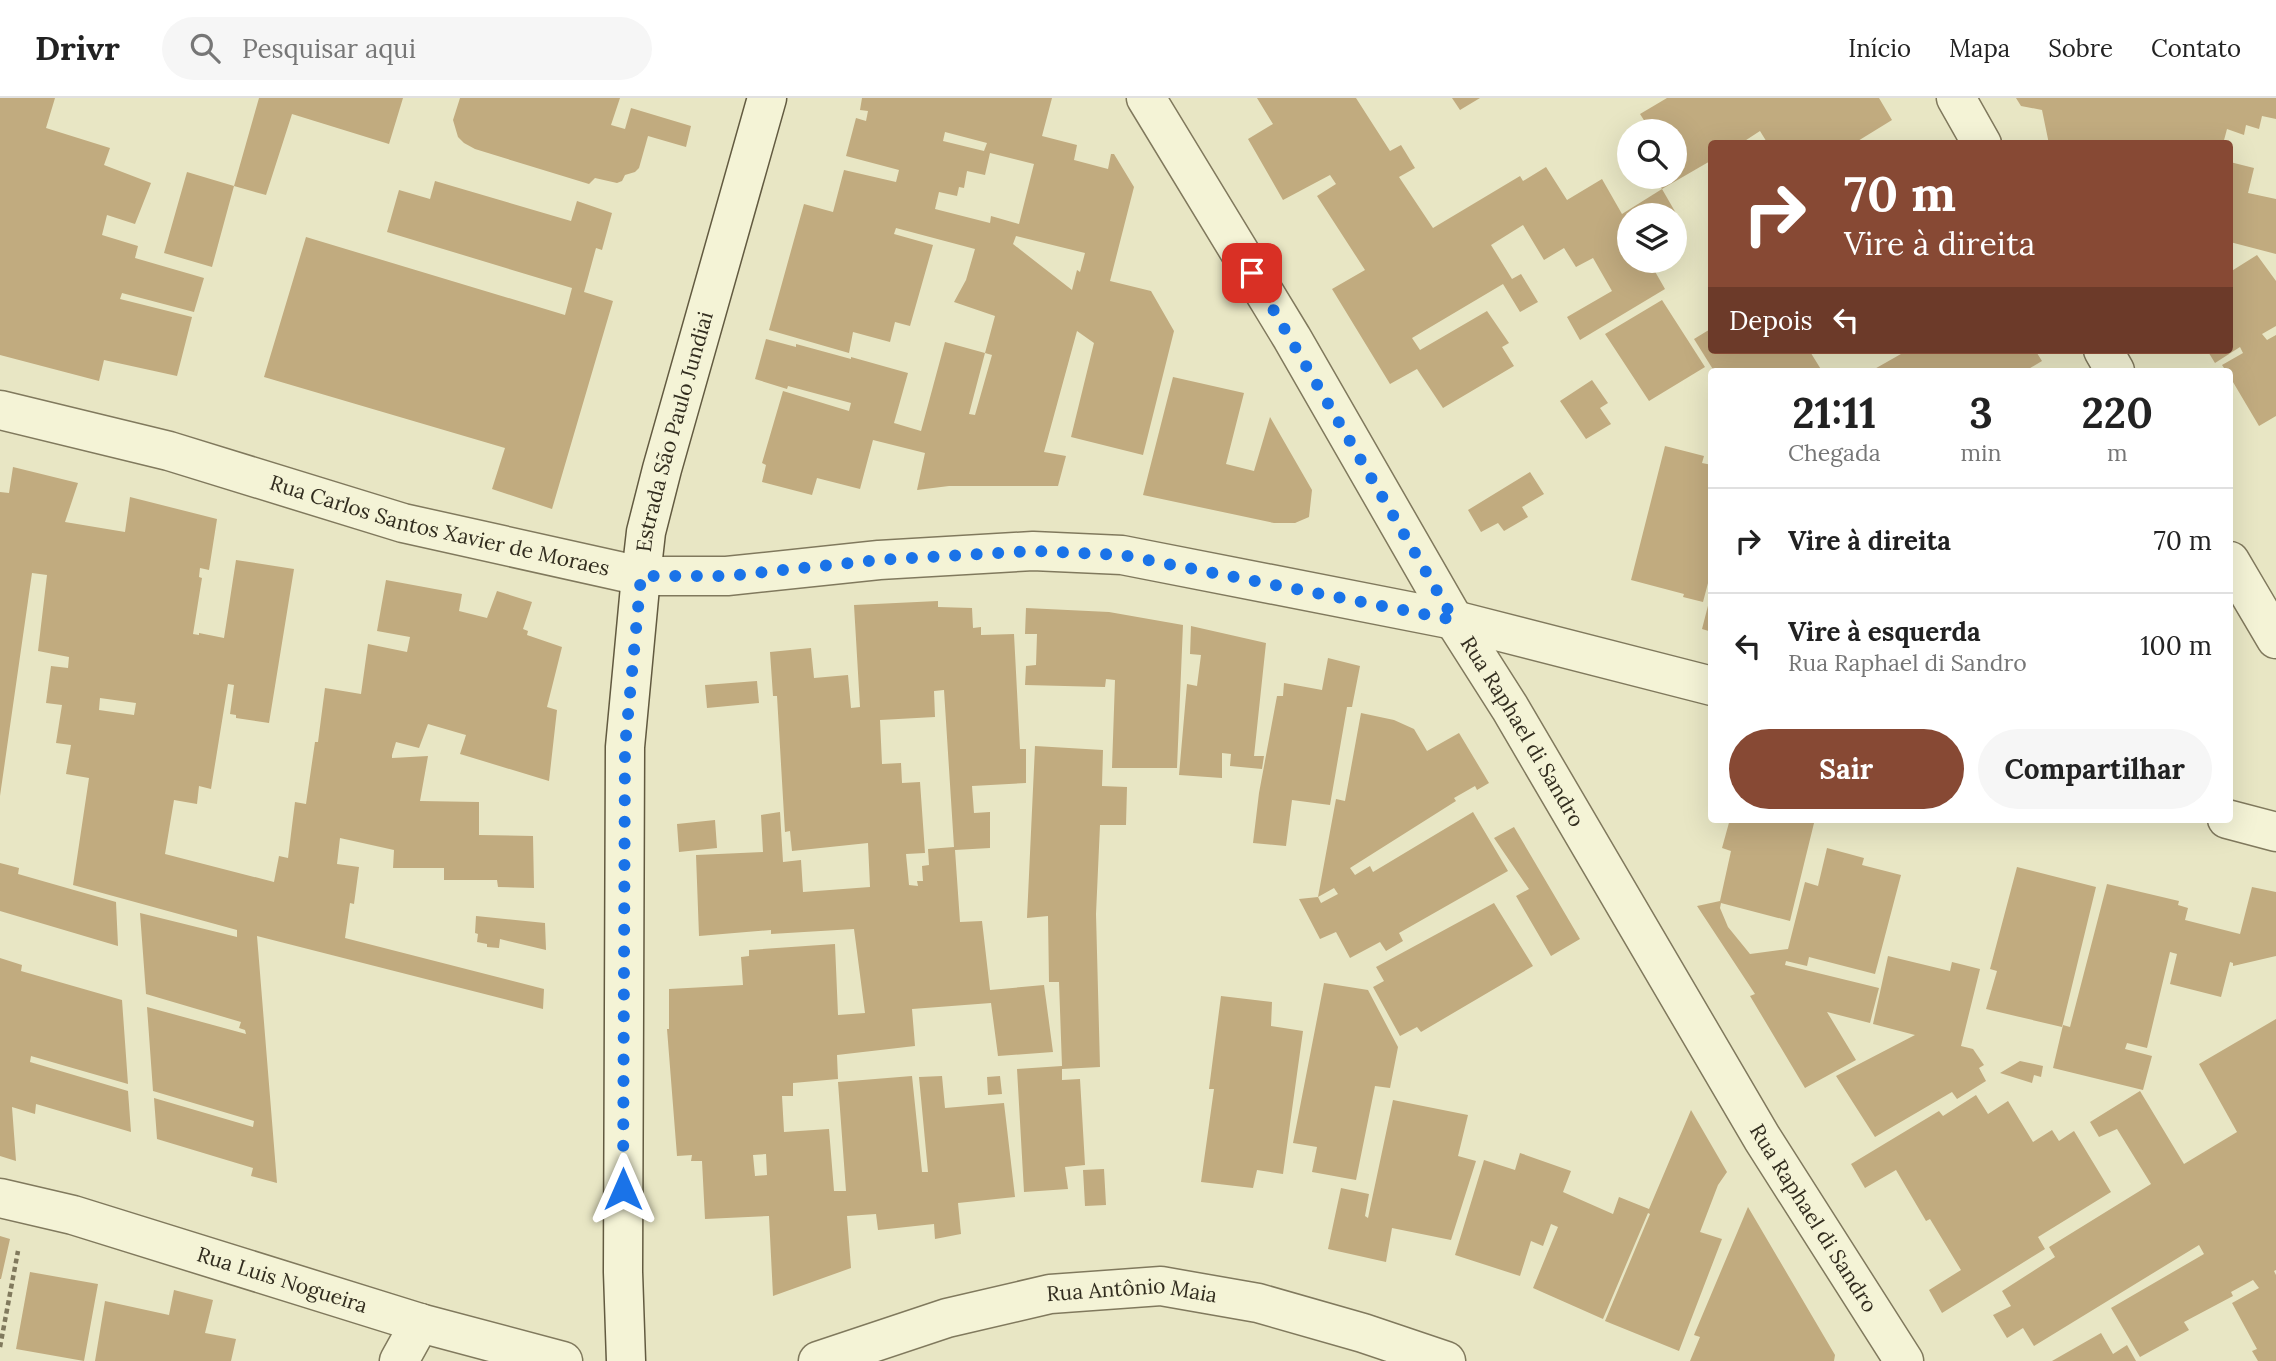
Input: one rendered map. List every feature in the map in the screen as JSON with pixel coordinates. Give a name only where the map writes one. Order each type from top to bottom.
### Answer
[{"type":"street","name":"Estrada São Paulo Jundiai","points":[[626,1361],[622,1272],[625,747],[641,576],[646,532],[662,469],[767,98]]},
{"type":"street","name":"Rua Raphael di Sandro","points":[[1146,98],[1292,338],[1454,620],[1510,708],[1762,1138],[1905,1361]]},
{"type":"street","points":[[1956,98],[1980,140]]},
{"type":"street","name":"Rua Carlos Santos Xavier de Moraes","points":[[0,410],[169,451],[404,523],[641,576],[727,576],[879,560],[1033,551],[1109,554],[1454,620],[1708,685]]},
{"type":"street","points":[[2233,566],[2276,639]]},
{"type":"street","points":[[2233,821],[2276,832]]},
{"type":"street","name":"Rua Luis Nogueira","points":[[13,1202],[73,1215],[420,1323],[563,1361]]},
{"type":"street","name":"Rua Antônio Maia","points":[[818,1361],[947,1318],[1049,1294],[1161,1286],[1258,1303],[1363,1333],[1446,1361]]},
{"type":"street","points":[[399,1361],[420,1323]]},
{"type":"path","points":[[0,1347],[13,1202]]},
{"type":"building","points":[[0,98],[55,98],[46,128],[110,148],[104,165],[151,183],[135,224],[107,215],[102,235],[138,246],[135,258],[204,278],[194,312],[122,293],[120,299],[192,317],[177,376],[104,360],[99,381],[0,355]]},
{"type":"building","points":[[259,98],[403,98],[389,144],[292,114],[266,195],[234,186]]},
{"type":"building","points":[[460,98],[620,98],[611,125],[625,129],[631,108],[691,126],[686,147],[648,136],[639,168],[635,172],[625,175],[622,181],[617,183],[595,178],[589,184],[475,149],[464,143],[458,137],[453,120]]},
{"type":"building","points":[[862,98],[1052,98],[1042,136],[1077,145],[1074,160],[1108,169],[1111,154],[1114,154],[1134,187],[1110,281],[1151,291],[1174,331],[1143,455],[1071,437],[1094,343],[1077,331],[1044,452],[1066,456],[1058,486],[949,486],[917,490],[925,453],[873,440],[860,489],[817,478],[812,495],[762,482],[766,465],[762,463],[783,391],[849,411],[851,403],[755,379],[766,339],[851,357],[908,373],[894,423],[921,431],[945,342],[985,353],[995,316],[954,302],[966,280],[975,249],[896,228],[894,234],[933,245],[910,326],[895,322],[890,342],[853,332],[849,353],[769,330],[804,204],[833,212],[844,170],[896,182],[899,170],[846,156],[856,118],[866,121],[868,111],[860,110]],"holes":[[[945,132],[987,143],[984,151],[943,141]],[[990,153],[1034,164],[1019,224],[991,216],[990,223],[935,209],[939,192],[957,196],[959,187],[964,188],[967,171],[985,175]],[[1016,236],[1085,253],[1072,290],[1013,244]],[[985,353],[992,355],[975,415],[969,414]]]},
{"type":"building","points":[[1257,98],[1356,98],[1390,151],[1401,145],[1415,168],[1399,177],[1433,228],[1520,176],[1523,181],[1546,167],[1567,200],[1602,179],[1617,205],[1617,273],[1656,273],[1665,289],[1580,340],[1567,317],[1612,291],[1593,258],[1576,267],[1564,248],[1544,260],[1523,225],[1491,245],[1512,279],[1521,274],[1538,302],[1520,312],[1503,284],[1412,338],[1420,350],[1487,311],[1509,343],[1502,347],[1514,366],[1443,408],[1417,369],[1390,384],[1332,289],[1365,270],[1317,196],[1336,184],[1330,175],[1283,200],[1248,139],[1273,124]]},
{"type":"building","points":[[1452,98],[1480,98],[1460,110]]},
{"type":"building","points":[[1667,98],[1879,98],[1892,120],[1860,140],[1766,140],[1760,131],[1746,140],[1708,140],[1708,162],[1687,174],[1687,119],[1643,119],[1640,114]]},
{"type":"building","points":[[2016,98],[2276,98],[2276,119],[2262,116],[2259,129],[2246,125],[2244,135],[2227,129],[2224,140],[2048,140],[2042,110],[2021,106]]},
{"type":"building","points":[[2233,163],[2254,168],[2248,193],[2276,199],[2276,254],[2233,243]]},
{"type":"building","points":[[187,172],[234,186],[212,267],[164,253]]},
{"type":"building","points":[[435,181],[571,221],[577,201],[612,213],[602,250],[596,248],[584,292],[613,301],[552,509],[492,489],[505,448],[264,377],[306,237],[565,315],[572,288],[387,232],[399,190],[430,199]]},
{"type":"building","points":[[1662,189],[1670,203],[1640,203]]},
{"type":"building","points":[[2257,255],[2276,281],[2276,326],[2262,334],[2267,340],[2276,335],[2276,416],[2259,426],[2233,382],[2233,368],[2224,368],[2222,365],[2243,353],[2240,347],[2233,351],[2233,270]]},
{"type":"building","points":[[1662,300],[1705,367],[1649,401],[1605,334]]},
{"type":"building","points":[[1708,330],[1708,354],[1811,354],[1820,368],[1712,368],[1694,339]]},
{"type":"building","points":[[1901,354],[2038,354],[2042,361],[2030,368],[1876,368]]},
{"type":"building","points":[[2209,354],[2229,354],[2215,363]]},
{"type":"building","points":[[1173,377],[1244,393],[1226,464],[1254,471],[1270,417],[1312,490],[1309,517],[1295,523],[1274,523],[1143,495]]},
{"type":"building","points":[[1592,380],[1608,403],[1600,408],[1611,424],[1586,439],[1560,401]]},
{"type":"building","points":[[1665,446],[1704,456],[1702,463],[1708,464],[1708,583],[1703,602],[1631,580]]},
{"type":"building","points":[[13,467],[78,483],[65,522],[125,532],[130,497],[217,519],[209,570],[200,568],[199,577],[202,578],[193,634],[224,638],[236,560],[294,569],[269,723],[236,718],[236,715],[230,714],[234,685],[228,684],[211,789],[199,786],[197,804],[174,800],[165,854],[274,882],[279,856],[288,858],[295,802],[306,804],[325,688],[361,694],[368,644],[407,652],[410,637],[377,631],[386,580],[462,594],[459,611],[487,618],[497,591],[532,602],[523,629],[528,631],[527,635],[562,647],[547,707],[557,710],[549,781],[460,754],[466,735],[428,724],[419,748],[396,742],[392,758],[428,756],[420,801],[479,802],[479,835],[533,836],[534,888],[498,887],[497,880],[444,880],[444,868],[393,868],[394,850],[340,838],[337,864],[359,867],[354,904],[350,903],[345,938],[544,989],[543,1009],[257,936],[277,1183],[251,1176],[253,1168],[157,1139],[154,1098],[253,1127],[254,1121],[153,1091],[147,1007],[246,1034],[245,1030],[239,1028],[241,1022],[146,994],[140,913],[237,937],[237,930],[73,885],[89,778],[66,774],[71,745],[56,743],[62,705],[46,703],[51,666],[68,668],[69,657],[38,651],[47,575],[32,573],[0,796],[0,492],[9,493]],"holes":[[[100,698],[136,703],[134,715],[99,710]]]},
{"type":"building","points":[[1530,472],[1544,494],[1522,507],[1528,517],[1504,531],[1498,523],[1481,532],[1468,510]]},
{"type":"building","points":[[938,601],[938,607],[972,608],[973,628],[981,627],[981,635],[1014,634],[1020,749],[1026,749],[1026,783],[972,786],[974,813],[990,812],[990,848],[955,850],[960,922],[982,921],[990,990],[1044,985],[1053,1052],[998,1056],[991,1003],[912,1009],[915,1046],[837,1055],[838,1079],[793,1083],[793,1096],[782,1096],[784,1132],[829,1129],[834,1191],[846,1191],[838,1082],[912,1076],[922,1172],[928,1172],[919,1077],[942,1076],[945,1108],[1004,1103],[1015,1197],[958,1203],[961,1234],[935,1239],[934,1224],[878,1230],[876,1214],[847,1216],[851,1268],[773,1296],[769,1216],[705,1219],[702,1161],[691,1161],[692,1155],[677,1156],[667,1029],[669,989],[743,985],[741,957],[749,956],[749,950],[835,944],[838,1015],[865,1013],[854,929],[771,934],[771,930],[699,936],[696,855],[763,852],[761,815],[780,812],[783,862],[801,860],[803,892],[870,887],[868,843],[792,851],[790,831],[785,832],[777,696],[773,696],[770,652],[811,648],[814,678],[848,675],[851,708],[860,707],[854,605]],"holes":[[[944,690],[954,847],[928,849],[929,865],[922,866],[923,881],[917,881],[918,886],[909,885],[906,854],[925,853],[920,782],[902,783],[901,763],[882,764],[880,720],[935,717],[934,691]],[[766,1154],[767,1175],[755,1176],[753,1155]]]},
{"type":"building","points":[[1708,606],[1708,631],[1702,629]]},
{"type":"building","points":[[1026,608],[1109,612],[1183,625],[1177,768],[1112,768],[1115,680],[1106,679],[1105,687],[1025,685],[1026,666],[1036,665],[1037,634],[1025,634]]},
{"type":"building","points":[[1191,626],[1266,643],[1254,756],[1264,756],[1262,769],[1230,766],[1231,754],[1222,753],[1222,778],[1179,775],[1187,684],[1197,686],[1201,655],[1190,654]]},
{"type":"building","points":[[1328,658],[1360,666],[1352,707],[1347,707],[1330,805],[1292,800],[1286,846],[1253,843],[1259,793],[1277,696],[1283,696],[1284,683],[1322,690]]},
{"type":"building","points":[[757,681],[759,703],[707,708],[705,685]]},
{"type":"building","points":[[1361,713],[1394,720],[1414,729],[1427,751],[1459,733],[1489,783],[1477,790],[1475,786],[1454,798],[1456,801],[1350,868],[1355,875],[1370,866],[1373,872],[1473,812],[1508,871],[1399,933],[1403,941],[1386,951],[1380,942],[1350,958],[1336,932],[1320,939],[1299,899],[1318,897],[1336,799],[1345,801]],"holes":[[[1334,888],[1338,894],[1321,903],[1318,897]]]},
{"type":"building","points":[[1035,746],[1103,750],[1102,786],[1127,787],[1126,825],[1100,825],[1096,914],[1100,1067],[1062,1069],[1062,1080],[1080,1079],[1085,1165],[1065,1167],[1068,1189],[1024,1192],[1017,1069],[1062,1066],[1059,982],[1049,982],[1048,916],[1027,918]]},
{"type":"building","points":[[715,820],[717,848],[679,852],[677,824]]},
{"type":"building","points":[[1729,823],[1814,823],[1790,921],[1721,903],[1720,908],[1728,927],[1750,954],[1788,949],[1805,882],[1818,886],[1827,848],[1864,858],[1862,865],[1901,875],[1875,974],[1809,957],[1807,966],[1786,961],[1785,965],[1879,988],[1870,1023],[1827,1012],[1856,1060],[1805,1088],[1750,996],[1755,994],[1697,906],[1720,901],[1731,851],[1722,848]]},
{"type":"building","points":[[1514,827],[1580,939],[1551,956],[1516,896],[1529,889],[1494,838]]},
{"type":"building","points":[[0,863],[19,868],[18,874],[116,902],[118,946],[0,911]]},
{"type":"building","points":[[2017,867],[2096,887],[2062,1027],[1986,1009],[1997,971],[1990,969]]},
{"type":"building","points":[[2107,884],[2179,901],[2178,905],[2188,908],[2185,920],[2240,934],[2252,887],[2276,892],[2276,956],[2233,966],[2230,962],[2221,997],[2170,984],[2177,954],[2170,952],[2147,1048],[2127,1043],[2125,1049],[2152,1056],[2143,1090],[2053,1068],[2063,1025],[2070,1027]]},
{"type":"building","points":[[1494,903],[1533,966],[1421,1032],[1417,1027],[1400,1036],[1373,987],[1384,981],[1376,967]]},
{"type":"building","points":[[476,916],[545,923],[546,950],[500,939],[499,948],[487,947],[487,944],[477,942]]},
{"type":"building","points":[[1888,956],[1950,971],[1952,962],[1980,969],[1961,1046],[1973,1049],[1984,1065],[1979,1068],[1986,1081],[1957,1099],[1952,1092],[1875,1137],[1836,1076],[1915,1035],[1873,1024]]},
{"type":"building","points":[[0,958],[22,965],[21,971],[122,1000],[128,1084],[31,1056],[30,1062],[128,1091],[131,1132],[36,1104],[35,1114],[12,1107],[16,1161],[0,1156]]},
{"type":"building","points":[[1324,983],[1368,990],[1398,1047],[1390,1088],[1375,1086],[1356,1180],[1312,1172],[1317,1147],[1293,1143]]},
{"type":"building","points":[[1221,996],[1272,1002],[1271,1026],[1303,1031],[1283,1174],[1257,1170],[1253,1188],[1201,1182],[1214,1089],[1209,1089]]},
{"type":"building","points":[[2276,1019],[2276,1361],[2258,1361],[2252,1351],[2257,1349],[2232,1303],[2259,1288],[2253,1280],[2231,1292],[2233,1296],[2184,1322],[2189,1330],[2140,1357],[2111,1308],[2204,1254],[2199,1245],[2034,1346],[2023,1328],[2007,1338],[1993,1315],[2011,1306],[2002,1291],[2055,1257],[2049,1247],[2151,1184],[2117,1129],[2099,1137],[2090,1122],[2140,1091],[2184,1164],[2237,1132],[2199,1064]]},
{"type":"building","points":[[2020,1061],[2043,1066],[2041,1077],[2034,1075],[2032,1083],[2000,1073]]},
{"type":"building","points":[[1000,1076],[1002,1094],[988,1095],[987,1077]]},
{"type":"building","points":[[1976,1095],[1988,1114],[2008,1101],[2033,1142],[2052,1130],[2059,1141],[2074,1131],[2111,1192],[2038,1237],[2045,1249],[1942,1313],[1929,1290],[1961,1270],[1930,1219],[1926,1221],[1896,1170],[1865,1188],[1851,1164],[1939,1111],[1943,1116]]},
{"type":"building","points":[[1393,1100],[1468,1115],[1458,1156],[1476,1161],[1451,1240],[1392,1228],[1386,1262],[1328,1249],[1341,1188],[1369,1194],[1365,1216],[1368,1218]]},
{"type":"building","points":[[1691,1110],[1727,1172],[1718,1185],[1700,1232],[1722,1239],[1679,1351],[1605,1321],[1650,1214],[1648,1213],[1603,1319],[1533,1288],[1558,1227],[1551,1224],[1543,1246],[1531,1241],[1520,1276],[1455,1255],[1484,1160],[1515,1170],[1520,1153],[1571,1171],[1563,1192],[1613,1214],[1619,1197],[1649,1209]]},
{"type":"building","points":[[1104,1169],[1106,1205],[1085,1206],[1083,1170]]},
{"type":"building","points":[[1748,1207],[1835,1355],[1834,1361],[1690,1361],[1700,1337],[1694,1335]]},
{"type":"building","points":[[0,1236],[10,1239],[1,1279],[0,1279]]},
{"type":"building","points":[[30,1272],[98,1284],[84,1361],[16,1349]]},
{"type":"building","points":[[174,1290],[213,1300],[205,1333],[236,1339],[231,1361],[95,1361],[105,1301],[169,1315]]},
{"type":"building","points":[[2101,1333],[2113,1354],[2127,1345],[2136,1361],[2052,1361]]},
{"type":"route","points":[[623,1189],[625,747],[641,576],[727,576],[879,560],[1033,551],[1122,555],[1454,620],[1252,273]]}]
